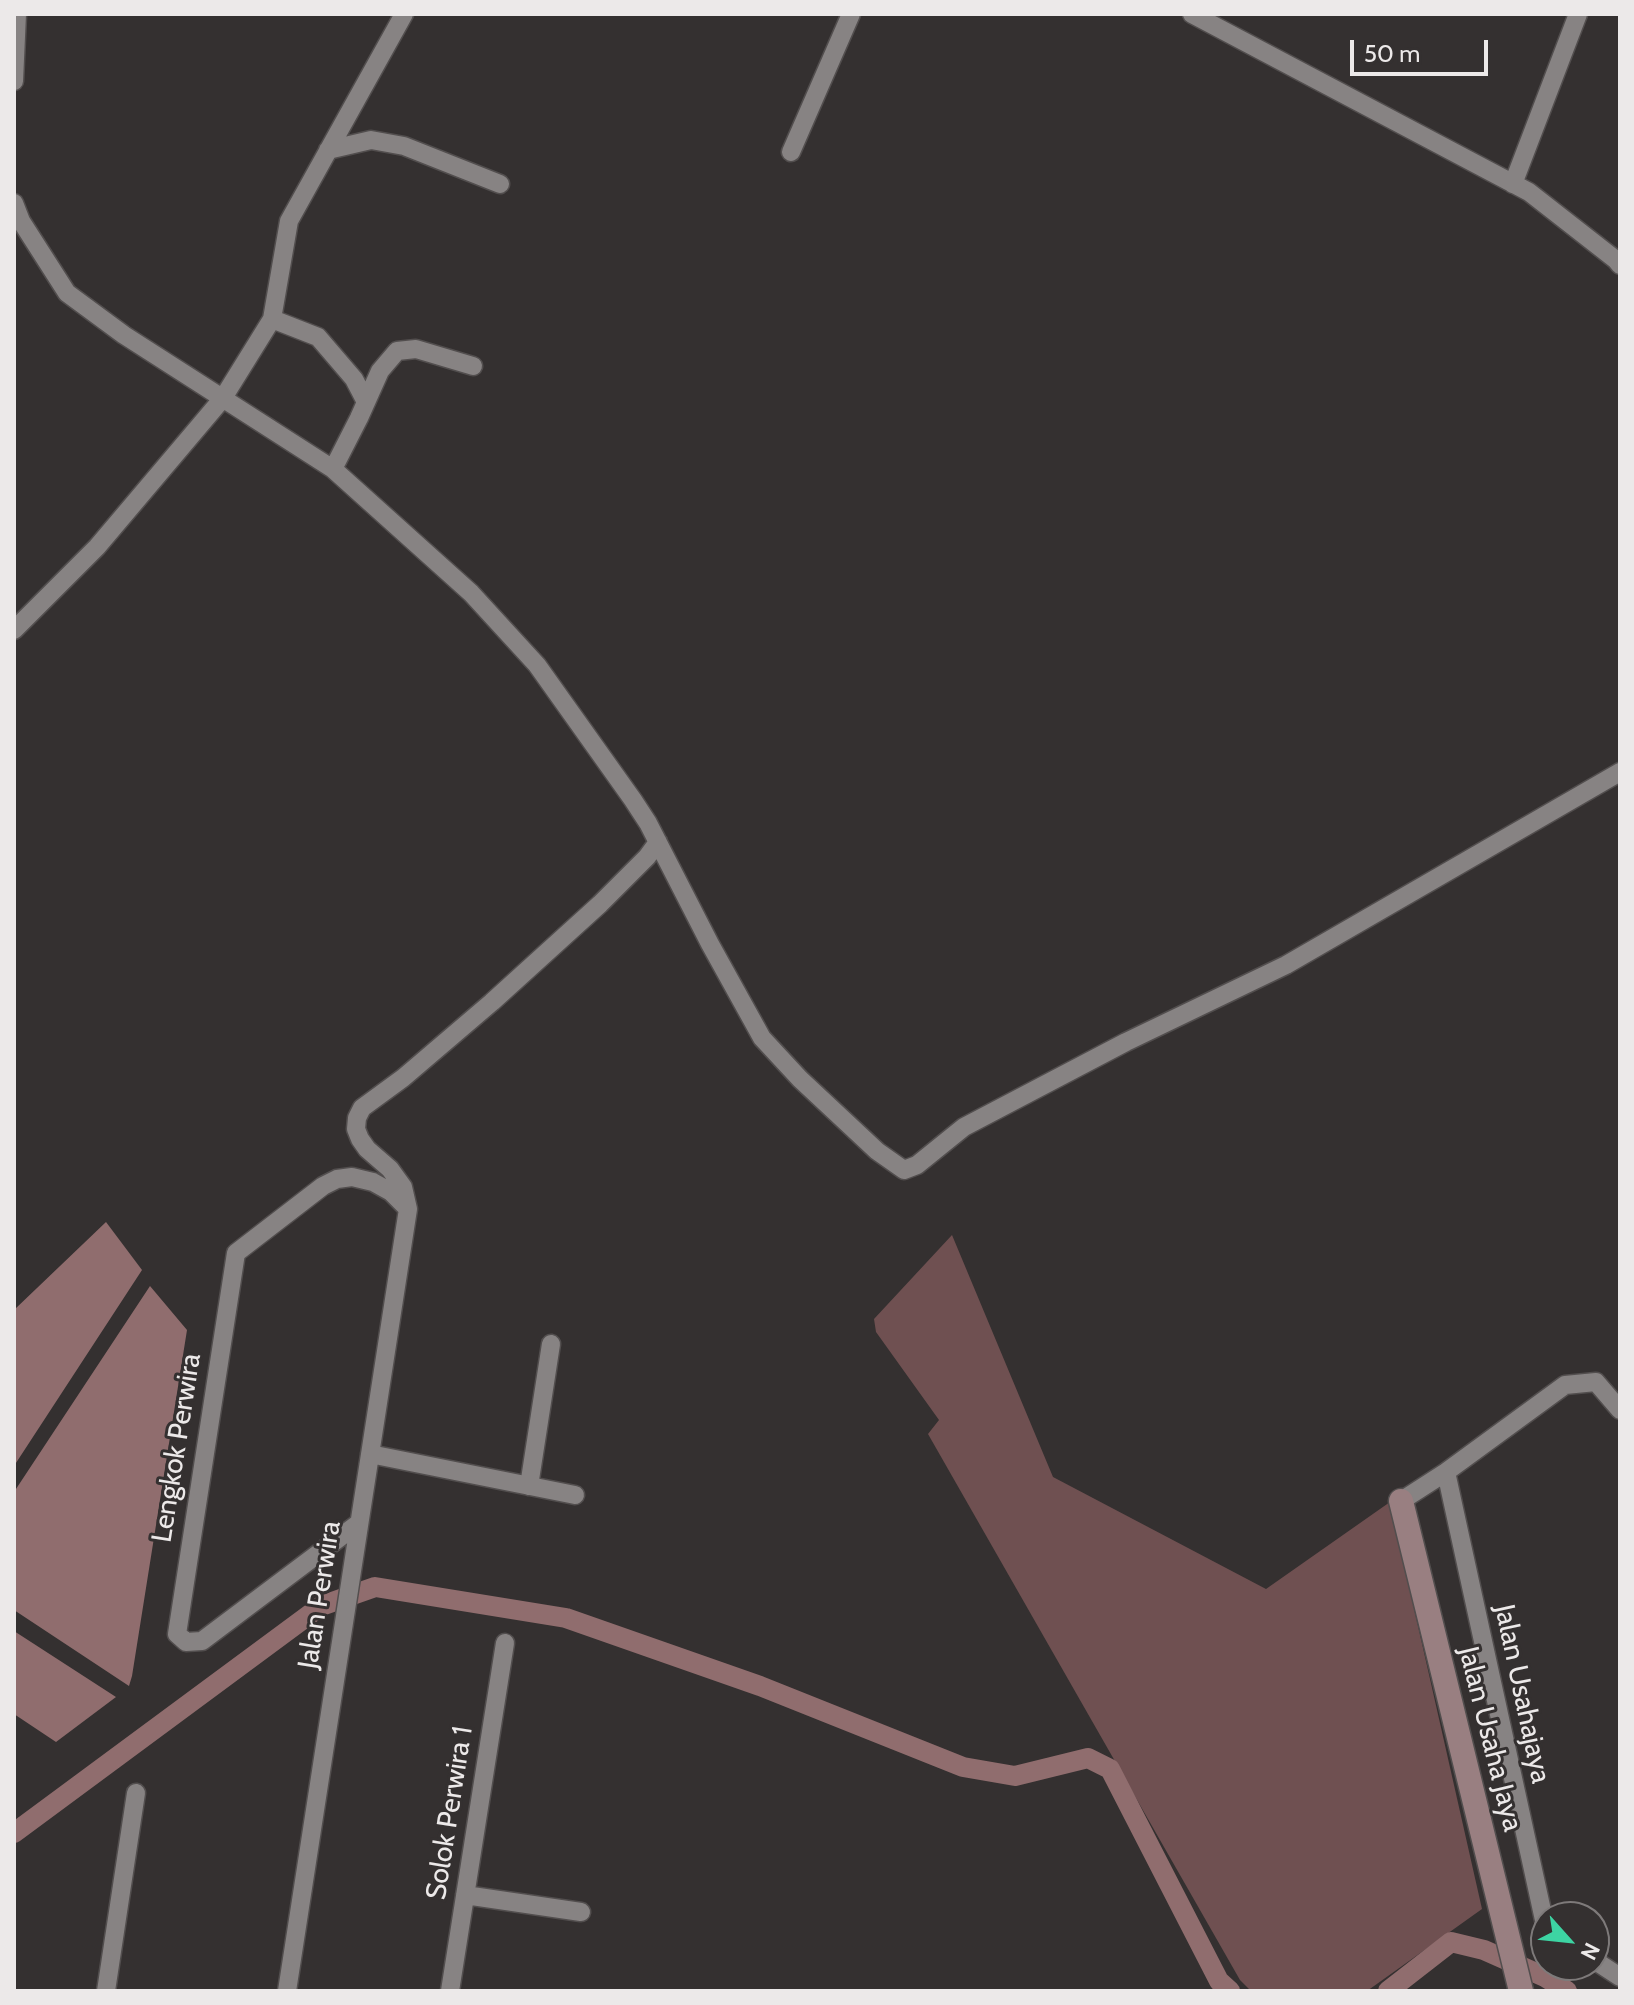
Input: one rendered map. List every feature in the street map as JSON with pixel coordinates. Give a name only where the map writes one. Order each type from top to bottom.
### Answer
[{"type":"street","points":[[14,81],[17,14]]},
{"type":"street","points":[[14,630],[97,547],[223,398],[272,319],[289,221],[404,14]]},
{"type":"street","points":[[791,152],[851,14]]},
{"type":"street","points":[[1192,14],[1529,192],[1620,265]]},
{"type":"street","points":[[1513,184],[1578,14]]},
{"type":"street","points":[[328,150],[371,140],[404,146],[500,184]]},
{"type":"street","points":[[14,203],[21,221],[67,293],[124,335],[333,469],[471,593],[537,665],[633,800],[762,1038],[822,1100],[877,1151],[904,1170],[917,1165],[964,1127],[1126,1042],[1286,965],[1620,772]]},
{"type":"street","points":[[272,319],[318,337],[354,379],[366,402]]},
{"type":"street","points":[[333,469],[380,371],[397,351],[416,349],[473,366]]},
{"type":"street","points":[[408,1209],[403,1187],[360,1139],[356,1129],[362,1108],[403,1078],[503,992],[629,876],[658,842]]},
{"type":"street","name":"Lengkok Perwira","points":[[359,1523],[202,1641],[186,1642],[177,1634],[236,1253],[323,1186],[337,1179],[352,1177],[373,1182],[391,1192],[408,1209]]},
{"type":"street","name":"Jalan Perwira","points":[[287,1991],[408,1209]]},
{"type":"street","points":[[529,1486],[551,1344]]},
{"type":"street","points":[[1401,1501],[1565,1385],[1596,1382],[1620,1410]]},
{"type":"street","points":[[370,1454],[575,1495]]},
{"type":"street","name":"Jalan Usahajaya","points":[[1446,1472],[1539,1901]]},
{"type":"street","name":"Jalan Usaha Jaya","points":[[1401,1501],[1521,1991]]},
{"type":"street","name":"Solok Perwira 1","points":[[450,1991],[505,1643]]},
{"type":"street","points":[[106,1991],[136,1793]]},
{"type":"street","points":[[465,1895],[581,1912]]},
{"type":"shaded area","points":[[106,1222],[142,1270],[14,1466],[14,1310]]},
{"type":"shaded area","points":[[952,1235],[1053,1477],[1266,1589],[1390,1502],[1482,1909],[1367,1991],[1251,1991],[1240,1980],[928,1434],[939,1420],[876,1332],[874,1319]]},
{"type":"shaded area","points":[[150,1286],[187,1330],[129,1686],[14,1610],[14,1492]]},
{"type":"shaded area","points":[[14,1631],[116,1697],[56,1742],[14,1714]]},
{"type":"waterway","points":[[14,1833],[321,1606],[375,1587],[566,1618],[760,1686],[963,1767],[1015,1776],[1088,1758],[1110,1769],[1219,1981],[1230,1991]]},
{"type":"waterway","points":[[1388,1991],[1451,1942],[1484,1950],[1545,1977],[1567,1991]]}]
